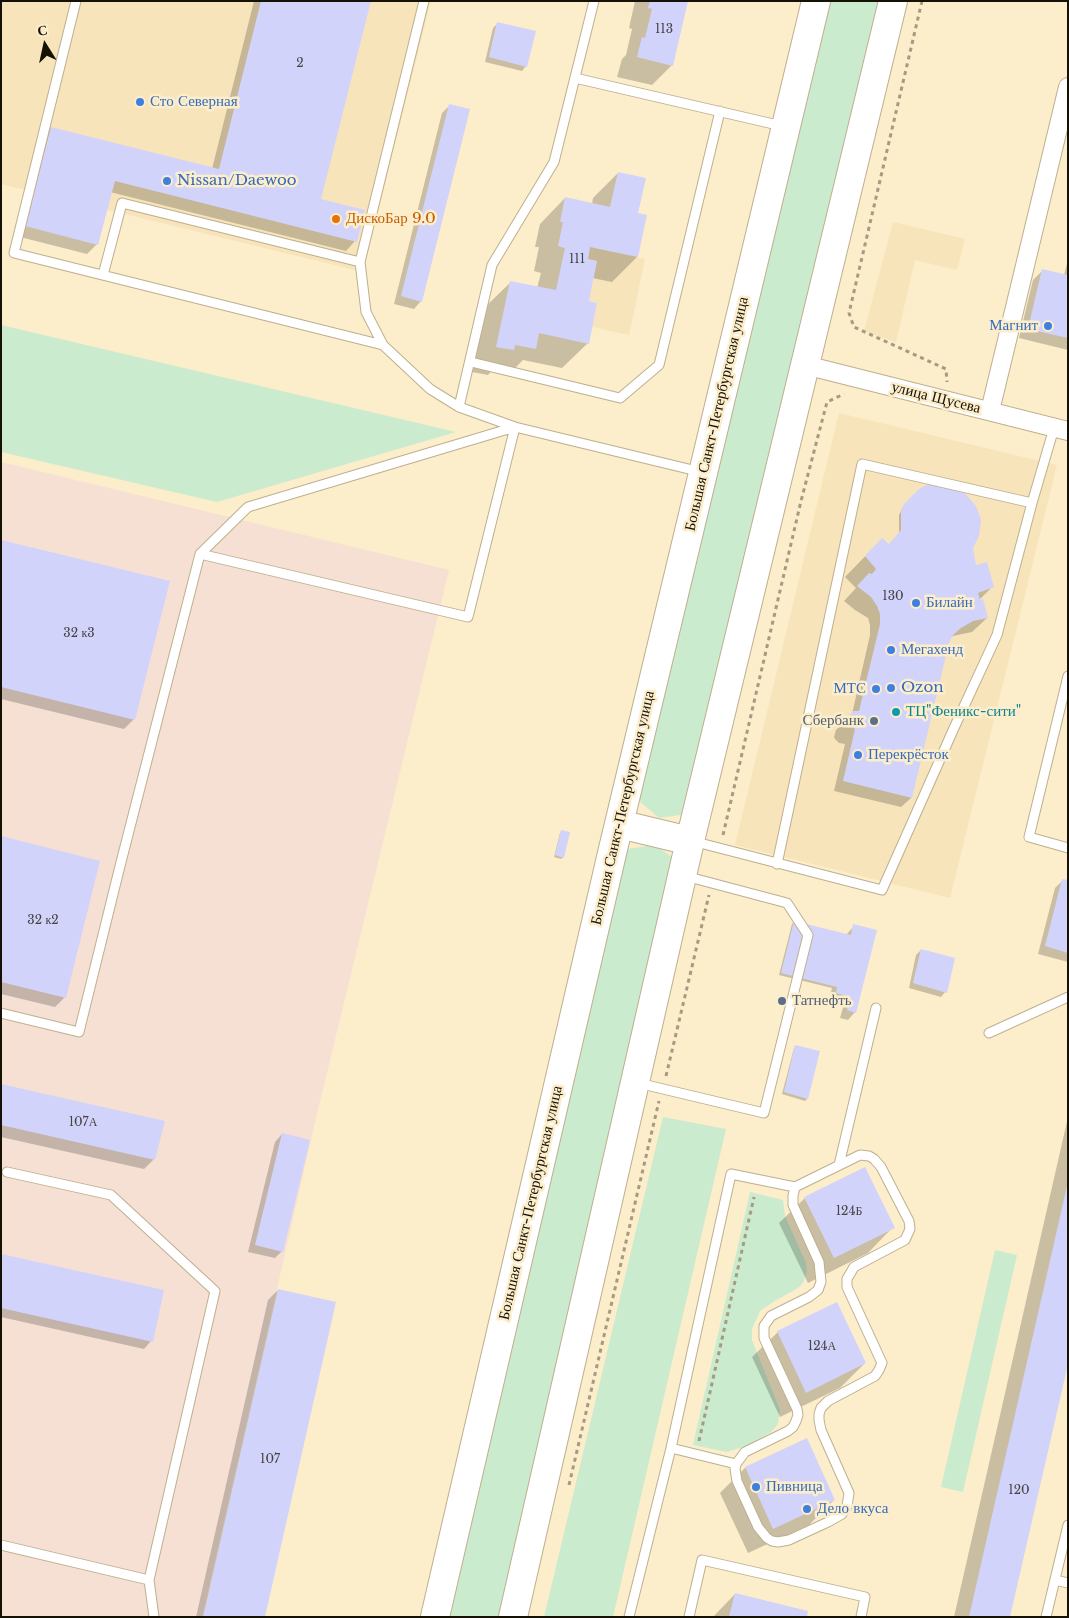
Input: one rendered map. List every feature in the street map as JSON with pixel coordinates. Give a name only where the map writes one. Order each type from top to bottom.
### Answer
[{"type":"main road","name":"Большая Санкт-Петербургская улица","points":[[436,1617],[620,824],[816,1]]},
{"type":"main road","points":[[513,1617],[682,875],[893,1]]},
{"type":"main road","points":[[620,824],[690,841]]},
{"type":"street","points":[[990,411],[1068,87]]},
{"type":"street","name":"улица Щусева","points":[[804,365],[1061,429]]},
{"type":"lane","points":[[76,1],[14,253],[383,345]]},
{"type":"lane","points":[[424,1],[360,262],[366,312],[383,345],[430,389],[459,407],[515,427],[704,472]]},
{"type":"lane","points":[[459,407],[471,362],[492,265],[554,162],[594,1]]},
{"type":"lane","points":[[575,78],[786,127]]},
{"type":"lane","points":[[471,362],[620,398],[659,365],[720,111]]},
{"type":"lane","points":[[103,275],[122,203],[360,262]]},
{"type":"lane","points":[[1,1014],[79,1032],[200,554],[248,507],[515,427]]},
{"type":"lane","points":[[200,554],[468,617],[515,427]]},
{"type":"lane","points":[[690,841],[882,890],[997,635],[1032,503],[1061,429]]},
{"type":"lane","points":[[777,864],[862,464],[1032,503]]},
{"type":"lane","points":[[1068,676],[1029,837],[1068,848]]},
{"type":"lane","points":[[635,1083],[764,1113],[808,935],[787,903],[682,875]]},
{"type":"lane","points":[[989,1033],[1068,997]]},
{"type":"lane","points":[[839,1165],[876,1008]]},
{"type":"lane","points":[[629,1617],[671,1448],[732,1174],[795,1187],[860,1155],[869,1156],[882,1167],[909,1222],[910,1230],[905,1240],[854,1267],[847,1279],[847,1287],[882,1363],[874,1376],[828,1401],[821,1408],[819,1414],[821,1430],[849,1493],[847,1506],[842,1514],[790,1540],[772,1541],[758,1527],[737,1481],[735,1469],[736,1464],[745,1452],[788,1431],[793,1427],[798,1415],[797,1408],[764,1338],[764,1326],[771,1316],[809,1297],[818,1290],[821,1282],[819,1262],[793,1205],[795,1187]]},
{"type":"lane","points":[[7,1172],[111,1195],[215,1291],[149,1580],[154,1617]]},
{"type":"lane","points":[[671,1448],[736,1464]]},
{"type":"lane","points":[[1046,1617],[1068,1525]]},
{"type":"lane","points":[[1,1545],[149,1580]]},
{"type":"lane","points":[[689,1617],[702,1560],[865,1597],[861,1617]]},
{"type":"lane","points":[[1055,1580],[1068,1583]]},
{"type":"path","points":[[922,1],[849,313],[854,327],[946,369],[948,393],[946,400]]},
{"type":"path","points":[[720,849],[799,510],[827,402],[845,393]]},
{"type":"path","points":[[568,1491],[711,884]]},
{"type":"path","points":[[699,1442],[754,1197]]},
{"type":"shaded area","points":[[1,1],[431,1],[363,272],[1,184]]},
{"type":"shaded area","points":[[893,222],[965,239],[957,270],[915,260],[896,342],[864,331]]},
{"type":"shaded area","points":[[590,247],[645,259],[629,335],[592,327],[597,303],[589,301],[597,261],[588,259]]},
{"type":"shaded area","points":[[839,413],[1057,465],[950,898],[735,845]]},
{"type":"shaded area","points":[[1,462],[449,570],[316,1118],[202,1617],[1,1617]]},
{"type":"green space","points":[[827,1],[883,1],[687,814],[659,818],[637,799]]},
{"type":"green space","points":[[1,325],[456,432],[217,502],[1,452]]},
{"type":"green space","points":[[655,845],[679,862],[503,1617],[446,1617],[626,849]]},
{"type":"green space","points":[[663,1117],[726,1129],[613,1617],[544,1617]]},
{"type":"green space","points":[[750,1192],[783,1200],[785,1216],[806,1263],[807,1272],[803,1283],[798,1288],[760,1311],[752,1329],[752,1340],[780,1410],[778,1424],[771,1432],[759,1439],[746,1446],[727,1452],[693,1445]]},
{"type":"green space","points":[[995,1250],[1017,1255],[963,1492],[941,1487]]},
{"type":"building","points":[[261,1],[371,1],[321,199],[365,210],[357,242],[115,181],[98,245],[25,226],[51,127],[219,169]]},
{"type":"building","points":[[650,1],[688,1],[673,66],[637,57],[642,37],[645,38],[652,9],[648,8]]},
{"type":"building","points":[[497,22],[536,31],[527,67],[489,57]]},
{"type":"building","points":[[449,104],[470,109],[422,302],[401,296]]},
{"type":"building","points":[[618,172],[646,178],[638,213],[647,215],[638,257],[590,247],[588,259],[597,261],[589,301],[597,303],[589,344],[539,333],[536,349],[515,345],[514,350],[496,347],[510,281],[556,290],[565,248],[558,246],[563,222],[560,222],[565,197],[610,207]]},
{"type":"building","points":[[1042,269],[1068,275],[1068,338],[1028,329]]},
{"type":"building","points":[[936,483],[963,491],[976,506],[981,520],[979,536],[973,548],[976,565],[987,562],[994,587],[978,593],[980,600],[983,599],[988,618],[973,621],[961,628],[953,635],[949,643],[912,798],[843,781],[855,729],[849,725],[848,717],[853,711],[859,711],[880,624],[880,614],[877,606],[871,597],[857,586],[869,573],[872,574],[876,569],[865,556],[882,538],[889,544],[901,530],[901,512],[904,504],[919,489]]},
{"type":"building","points":[[1,540],[170,581],[135,720],[1,687]]},
{"type":"building","points":[[561,830],[570,832],[564,858],[555,855]]},
{"type":"building","points":[[1,836],[100,861],[66,998],[1,982]]},
{"type":"building","points":[[1062,879],[1068,880],[1068,953],[1045,946]]},
{"type":"building","points":[[794,921],[851,935],[853,924],[877,930],[856,1013],[847,1010],[850,997],[836,993],[837,987],[781,973]]},
{"type":"building","points":[[921,949],[955,958],[947,993],[913,983]]},
{"type":"building","points":[[795,1045],[820,1051],[808,1099],[784,1092]]},
{"type":"building","points":[[1,1084],[165,1121],[155,1160],[1,1125]]},
{"type":"building","points":[[282,1133],[310,1140],[283,1252],[255,1245]]},
{"type":"building","points":[[865,1167],[895,1228],[834,1258],[804,1197]]},
{"type":"building","points":[[1067,1186],[1068,1364],[1010,1617],[969,1617]]},
{"type":"building","points":[[1,1254],[164,1290],[153,1342],[1,1308]]},
{"type":"building","points":[[278,1289],[336,1302],[265,1617],[203,1617]]},
{"type":"building","points":[[837,1302],[866,1363],[806,1393],[777,1331]]},
{"type":"building","points":[[807,1438],[835,1500],[773,1529],[745,1467]]},
{"type":"building","points":[[735,1593],[808,1611],[807,1617],[729,1617]]},
{"type":"place","name":"Сто Северная","points":[[140,102]]},
{"type":"place","name":"Nissan/Daewoo","points":[[167,181]]},
{"type":"place","name":"ДискоБар 9.0","points":[[336,219]]},
{"type":"place","name":"Магнит","points":[[1048,326]]},
{"type":"place","name":"Билайн","points":[[916,603]]},
{"type":"place","name":"Мегахенд","points":[[891,650]]},
{"type":"place","name":"Ozon","points":[[891,688]]},
{"type":"place","name":"МТС","points":[[876,689]]},
{"type":"place","name":"ТЦ\"Феникс-сити\"","points":[[896,712]]},
{"type":"place","name":"Сбербанк","points":[[874,721]]},
{"type":"place","name":"Перекрёсток","points":[[858,755]]},
{"type":"place","name":"Татнефть","points":[[782,1001]]},
{"type":"place","name":"Пивница","points":[[756,1487]]},
{"type":"place","name":"Дело вкуса","points":[[807,1509]]}]
